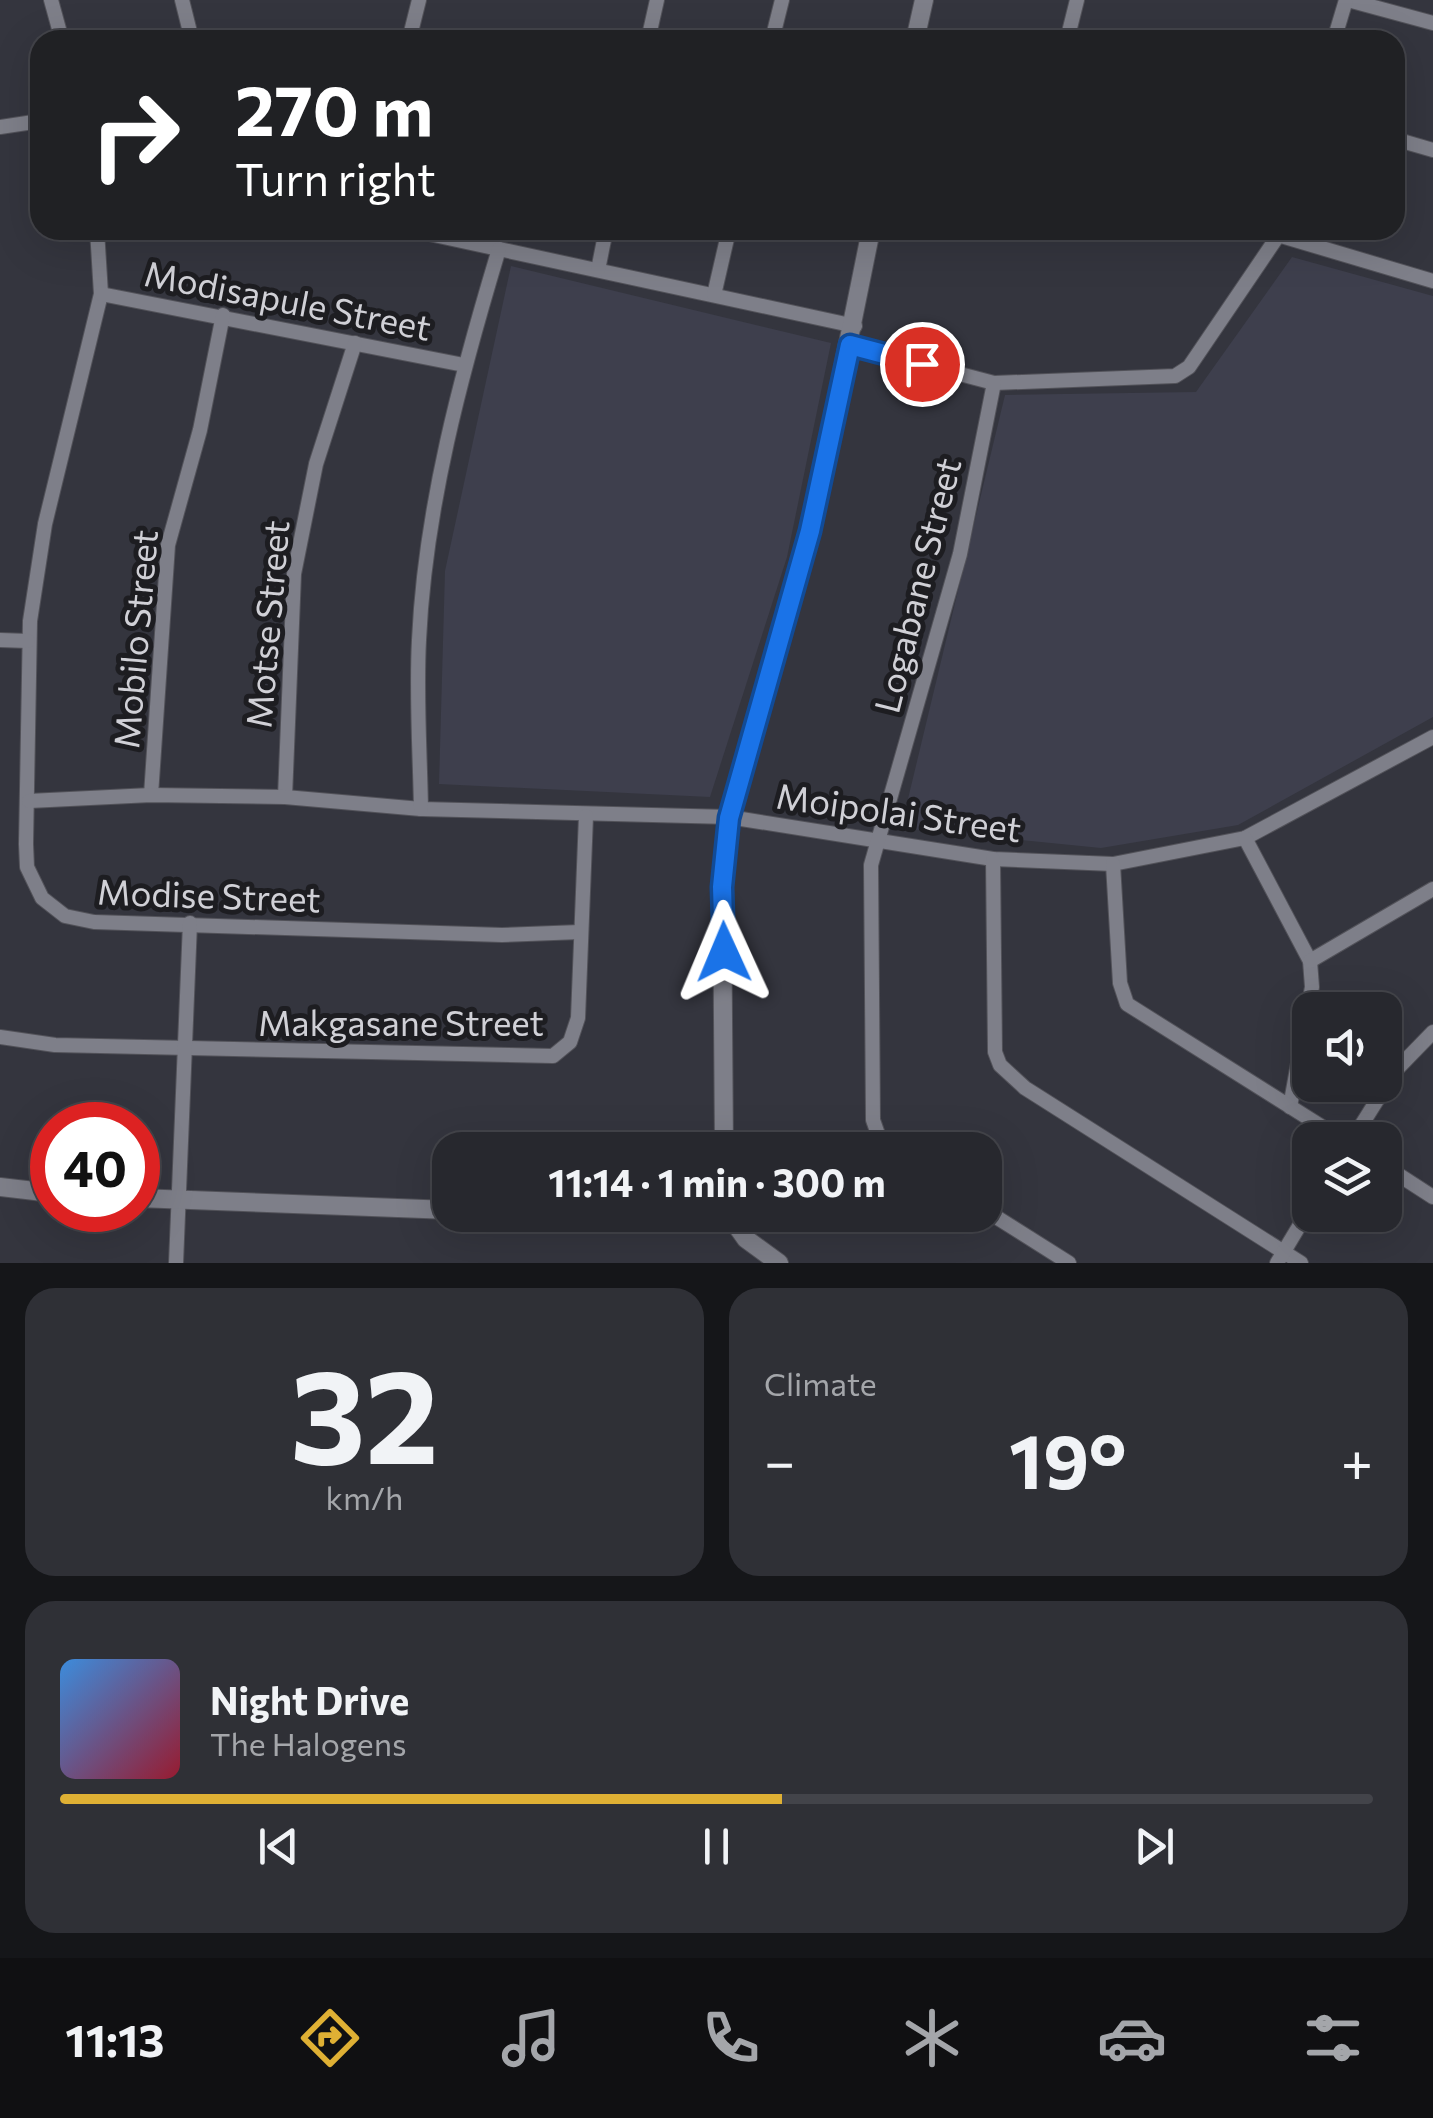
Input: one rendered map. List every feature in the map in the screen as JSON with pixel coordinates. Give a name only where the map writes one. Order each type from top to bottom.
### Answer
[{"type":"street","points":[[51,0],[59,30]]},
{"type":"street","points":[[182,0],[190,30]]},
{"type":"street","points":[[411,30],[418,0]]},
{"type":"street","points":[[650,30],[657,0]]},
{"type":"street","points":[[774,30],[782,0]]},
{"type":"street","points":[[917,30],[924,0]]},
{"type":"street","points":[[1070,30],[1077,0]]},
{"type":"street","points":[[1337,30],[1347,0],[1433,24]]},
{"type":"street","points":[[0,126],[30,122]]},
{"type":"street","points":[[1405,142],[1433,150]]},
{"type":"street","name":"Modise Street","points":[[98,240],[101,294],[46,524],[28,642],[27,867],[34,886],[65,916],[94,922],[502,934],[580,932]]},
{"type":"street","points":[[458,240],[854,326]]},
{"type":"street","points":[[598,270],[604,240]]},
{"type":"street","points":[[714,295],[727,240]]},
{"type":"street","points":[[724,1132],[722,887],[729,818],[810,531],[869,240]]},
{"type":"street","points":[[850,345],[994,382],[1182,374],[1276,240]]},
{"type":"street","points":[[1303,240],[1433,281]]},
{"type":"street","points":[[421,809],[418,640],[435,517],[464,365],[499,249]]},
{"type":"street","name":"Modisapule Street","points":[[101,294],[224,315],[464,365]]},
{"type":"street","name":"Mobilo Street","points":[[151,795],[168,545],[200,430],[224,315]]},
{"type":"street","name":"Motse Street","points":[[285,798],[294,574],[321,447],[354,343]]},
{"type":"street","name":"Logabane Street","points":[[877,1132],[873,1120],[871,864],[960,554],[994,382]]},
{"type":"street","points":[[0,640],[28,642]]},
{"type":"street","name":"Moipolai Street","points":[[29,801],[151,795],[285,798],[421,809],[729,818],[993,859],[1112,864],[1245,838],[1433,736]]},
{"type":"street","name":"Makgasane Street","points":[[0,1037],[54,1045],[554,1056],[570,1042],[575,1029],[586,816]]},
{"type":"street","points":[[1245,838],[1310,962],[1312,987],[1290,1107]]},
{"type":"street","points":[[993,859],[993,1032],[1000,1065],[1025,1088],[1280,1258],[1301,1263]]},
{"type":"street","points":[[1112,864],[1120,983],[1127,1004],[1315,1122]]},
{"type":"street","points":[[1310,962],[1433,889]]},
{"type":"street","points":[[176,1263],[190,923]]},
{"type":"street","points":[[1363,1122],[1396,1070],[1433,1032]]},
{"type":"street","points":[[1402,1177],[1433,1197]]},
{"type":"street","points":[[0,1188],[30,1190]]},
{"type":"street","points":[[160,1200],[432,1209]]},
{"type":"street","points":[[1002,1221],[1069,1263]]},
{"type":"street","points":[[740,1232],[779,1263]]},
{"type":"street","points":[[1280,1258],[1296,1232]]},
{"type":"shaded area","points":[[1292,257],[1433,296],[1433,717],[1238,825],[1101,848],[901,828],[1005,395],[1196,392]]},
{"type":"shaded area","points":[[511,266],[831,343],[787,557],[710,797],[439,784],[445,571]]},
{"type":"route","points":[[724,952],[722,887],[729,818],[810,531],[850,345],[922,364]]}]
